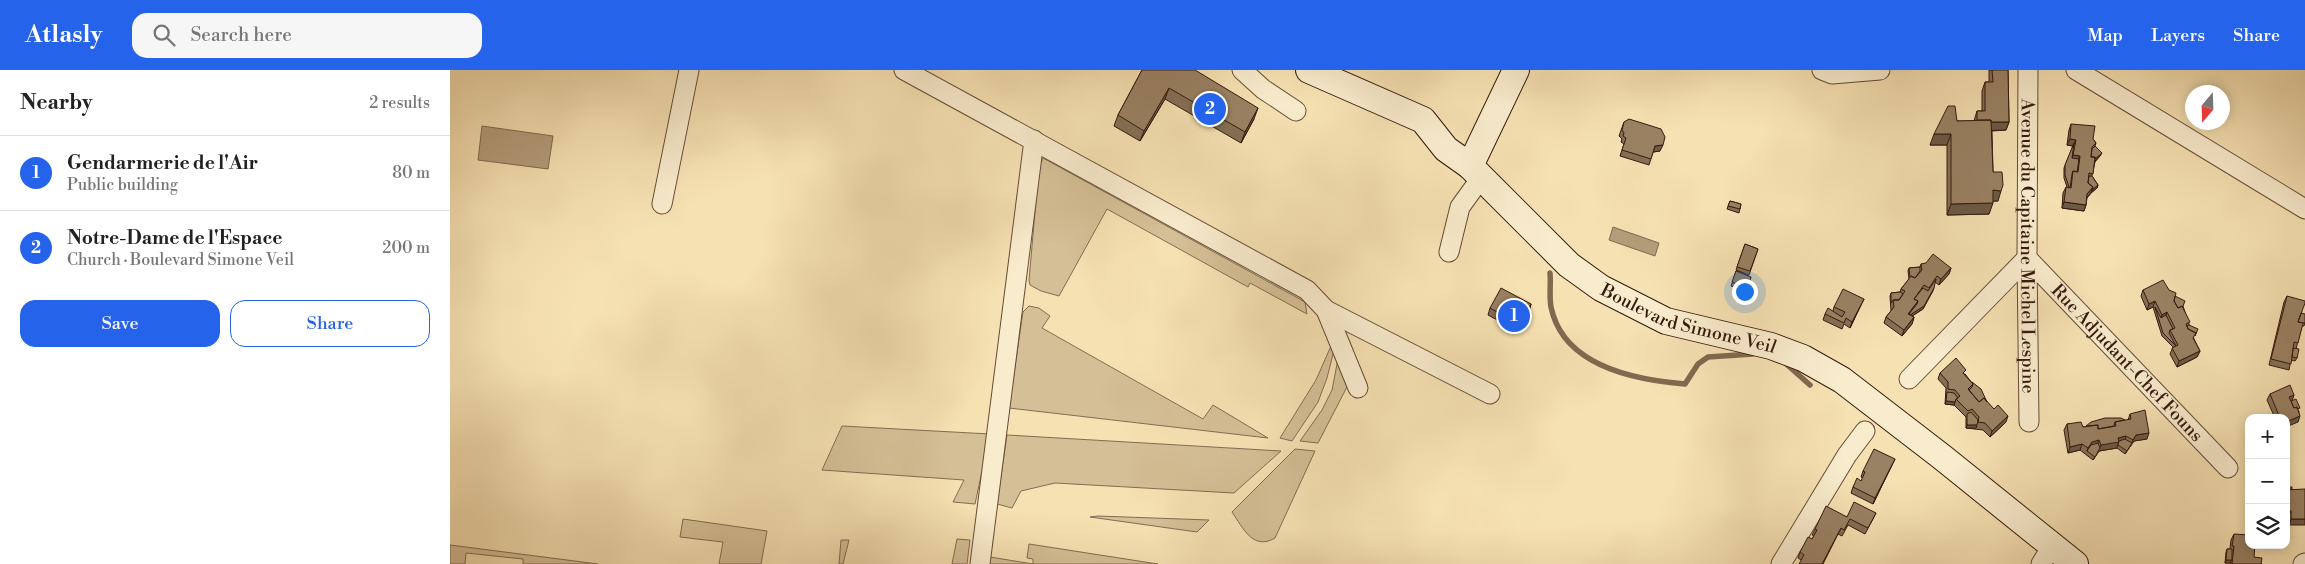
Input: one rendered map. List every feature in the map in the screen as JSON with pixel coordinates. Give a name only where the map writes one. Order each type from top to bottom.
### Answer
[{"type":"main road","name":"Boulevard Simone Veil","points":[[1309,70],[1423,120],[1446,150],[1476,172],[1569,265],[1601,288],[1666,321],[1771,346],[1802,358],[1842,380],[1942,457],[2046,555],[2075,564]]},
{"type":"main road","points":[[1476,172],[1516,70]]},
{"type":"street","points":[[662,204],[689,70]]},
{"type":"street","points":[[904,70],[1307,290],[1326,310],[1490,394]]},
{"type":"street","points":[[1242,70],[1263,89],[1296,111]]},
{"type":"street","points":[[1822,70],[1832,74],[1880,70]]},
{"type":"street","name":"Avenue du Capitaine Michel Lespine","points":[[2028,70],[2027,258],[2029,422]]},
{"type":"street","points":[[2076,70],[2305,209]]},
{"type":"street","points":[[980,564],[1034,140]]},
{"type":"street","points":[[1449,252],[1460,207],[1476,172]]},
{"type":"street","points":[[1910,379],[2027,258]]},
{"type":"street","name":"Rue Adjudant-Chef Founs","points":[[2027,258],[2228,468]]},
{"type":"street","points":[[1326,310],[1358,388]]},
{"type":"street","points":[[1781,564],[1847,455],[1865,431]]},
{"type":"shaded area","points":[[482,126],[553,136],[548,169],[478,160]]},
{"type":"shaded area","points":[[1043,158],[1305,302],[1307,314],[1250,283],[1248,287],[1107,209],[1059,296],[1041,291],[1030,285],[1039,167]]},
{"type":"shaded area","points":[[1613,227],[1659,243],[1655,256],[1609,240]]},
{"type":"shaded area","points":[[1029,306],[1039,308],[1050,316],[1042,328],[1203,419],[1213,405],[1268,438],[1009,408],[1023,312]]},
{"type":"shaded area","points":[[1331,346],[1334,350],[1327,378],[1318,402],[1292,441],[1280,438],[1316,380]]},
{"type":"shaded area","points":[[1338,359],[1347,387],[1318,443],[1300,441],[1322,410],[1332,390]]},
{"type":"shaded area","points":[[842,426],[990,434],[975,504],[953,502],[964,480],[822,470]]},
{"type":"shaded area","points":[[1007,435],[1281,451],[1234,493],[1055,483],[1021,491],[1012,508],[997,504]]},
{"type":"shaded area","points":[[1295,449],[1315,451],[1275,538],[1261,542],[1255,540],[1249,536],[1232,512]]},
{"type":"shaded area","points":[[1090,517],[1209,520],[1197,532]]},
{"type":"shaded area","points":[[683,519],[767,531],[761,564],[719,564],[723,542],[680,537]]},
{"type":"shaded area","points":[[957,539],[970,540],[967,564],[952,564]]},
{"type":"shaded area","points":[[841,540],[849,540],[843,564],[839,564]]},
{"type":"shaded area","points":[[1029,544],[1158,564],[1033,564],[1033,559],[1027,558]]},
{"type":"shaded area","points":[[450,545],[598,564],[523,564],[523,559],[466,553],[465,564],[450,564]]},
{"type":"shaded area","points":[[990,557],[1033,564],[989,564]]},
{"type":"building","points":[[1142,70],[1195,70],[1258,108],[1245,132],[1169,88],[1144,131],[1118,115]]},
{"type":"building","points":[[1992,70],[2008,70],[2009,122],[1977,120],[1977,111],[1985,111],[1985,82],[1993,82]]},
{"type":"building","points":[[1948,106],[1955,106],[1957,121],[1991,120],[1993,172],[2002,172],[2003,185],[2001,191],[1993,190],[1993,203],[1951,204],[1951,134],[1934,134]]},
{"type":"building","points":[[1629,119],[1661,129],[1665,137],[1663,145],[1655,146],[1651,159],[1622,150],[1626,138],[1623,136],[1622,130],[1624,122]]},
{"type":"building","points":[[2071,124],[2095,126],[2093,139],[2096,143],[2092,147],[2091,157],[2095,157],[2093,174],[2089,173],[2088,183],[2093,187],[2087,194],[2086,205],[2064,202],[2066,187],[2071,188],[2073,171],[2078,172],[2080,156],[2073,155],[2076,140],[2070,139]]},
{"type":"building","points":[[2074,143],[2072,158],[2079,159],[2077,172],[2073,171],[2072,174],[2070,188],[2065,175],[2065,165]]},
{"type":"building","points":[[2095,146],[2102,153],[2095,159],[2095,157],[2091,157],[2092,149]]},
{"type":"building","points":[[2089,176],[2092,176],[2098,185],[2092,190],[2093,187],[2088,183]]},
{"type":"building","points":[[1730,201],[1741,204],[1740,209],[1728,206]]},
{"type":"building","points":[[1745,244],[1758,249],[1750,271],[1737,267]]},
{"type":"building","points":[[1933,254],[1951,268],[1941,279],[1937,276],[1929,288],[1924,285],[1914,299],[1918,301],[1908,314],[1914,317],[1904,330],[1886,317],[1894,307],[1893,300],[1899,300],[1905,291],[1901,289],[1911,276],[1915,278],[1922,270],[1921,264],[1926,263]]},
{"type":"building","points":[[1920,267],[1920,271],[1915,278],[1910,277],[1909,268]]},
{"type":"building","points":[[1736,271],[1751,277],[1748,288],[1732,282]]},
{"type":"building","points":[[1936,279],[1934,288],[1924,306],[1910,315],[1918,301],[1914,299],[1923,288],[1928,291]]},
{"type":"building","points":[[2163,280],[2169,290],[2176,293],[2174,301],[2178,308],[2182,306],[2190,322],[2186,324],[2188,329],[2196,333],[2193,338],[2200,351],[2179,361],[2172,348],[2178,345],[2170,330],[2175,328],[2167,312],[2162,315],[2155,301],[2149,304],[2143,290]]},
{"type":"building","points":[[1501,288],[1531,304],[1520,325],[1490,308]]},
{"type":"building","points":[[1843,289],[1864,299],[1852,322],[1846,318],[1844,323],[1825,314],[1828,308],[1842,317],[1845,312],[1834,307]]},
{"type":"building","points":[[1900,292],[1903,294],[1899,300],[1893,300],[1891,303],[1891,293]]},
{"type":"building","points":[[2175,296],[2185,301],[2183,306],[2178,308],[2174,301]]},
{"type":"building","points":[[2287,296],[2305,301],[2298,322],[2303,323],[2298,343],[2294,342],[2291,364],[2271,359]]},
{"type":"building","points":[[2155,307],[2161,318],[2166,315],[2173,329],[2169,333],[2176,346],[2163,333]]},
{"type":"building","points":[[2301,313],[2305,314],[2305,323],[2298,322]]},
{"type":"building","points":[[2187,326],[2198,329],[2195,336],[2196,333],[2188,329]]},
{"type":"building","points":[[2293,348],[2299,349],[2297,358],[2292,357]]},
{"type":"building","points":[[1956,358],[1966,370],[1963,373],[1973,384],[1968,389],[1979,402],[1984,398],[1994,409],[1998,405],[2008,416],[1992,431],[1985,423],[1978,422],[1979,417],[1972,409],[1968,411],[1956,399],[1960,396],[1955,390],[1948,389],[1948,382],[1940,373]]},
{"type":"building","points":[[1972,382],[1981,389],[1987,402],[1984,398],[1979,402],[1969,390],[1972,387]]},
{"type":"building","points":[[2290,385],[2294,395],[2289,397],[2294,408],[2297,407],[2300,416],[2290,420],[2290,414],[2278,414],[2270,394]]},
{"type":"building","points":[[1947,392],[1954,393],[1958,398],[1955,402],[1946,401]]},
{"type":"building","points":[[2296,399],[2300,408],[2297,409],[2297,407],[2294,408],[2291,401]]},
{"type":"building","points":[[2145,410],[2149,433],[2136,435],[2133,440],[2126,436],[2118,438],[2119,442],[2101,445],[2099,440],[2092,442],[2088,448],[2082,444],[2070,447],[2067,424],[2081,422],[2083,427],[2098,425],[2098,429],[2116,426],[2115,422],[2131,419],[2130,414]]},
{"type":"building","points":[[1971,412],[1978,420],[1977,425],[1967,425],[1967,414]]},
{"type":"building","points":[[2105,418],[2121,418],[2125,420],[2115,422],[2114,426],[2098,429],[2098,425],[2086,426],[2091,422]]},
{"type":"building","points":[[2125,439],[2132,443],[2127,451],[2118,445],[2119,441]]},
{"type":"building","points":[[2098,443],[2100,448],[2095,457],[2087,451],[2091,445]]},
{"type":"building","points":[[1874,449],[1895,459],[1875,498],[1853,487],[1857,478],[1861,481],[1865,472],[1863,471]]},
{"type":"building","points":[[2305,489],[2305,519],[2291,519],[2290,490]]},
{"type":"building","points":[[1854,502],[1876,513],[1868,528],[1850,519],[1844,530],[1841,528],[1822,564],[1799,564],[1804,555],[1800,552],[1808,537],[1812,539],[1826,506],[1847,517]]},
{"type":"building","points":[[2234,534],[2245,535],[2245,549],[2255,549],[2254,557],[2262,558],[2261,564],[2232,564],[2234,546],[2232,546]]},
{"type":"building","points":[[2227,549],[2232,549],[2232,560],[2226,560]]},
{"type":"waterway","points":[[1550,273],[1551,307],[1558,327],[1570,343],[1585,356],[1604,366],[1645,379],[1685,384],[1698,364],[1708,357],[1753,354]]},
{"type":"waterway","points":[[1784,362],[1810,385]]},
{"type":"place","name":"Notre-Dame de l'Espace","points":[[1210,109]]},
{"type":"place","name":"Gendarmerie de l'Air","points":[[1514,316]]}]
